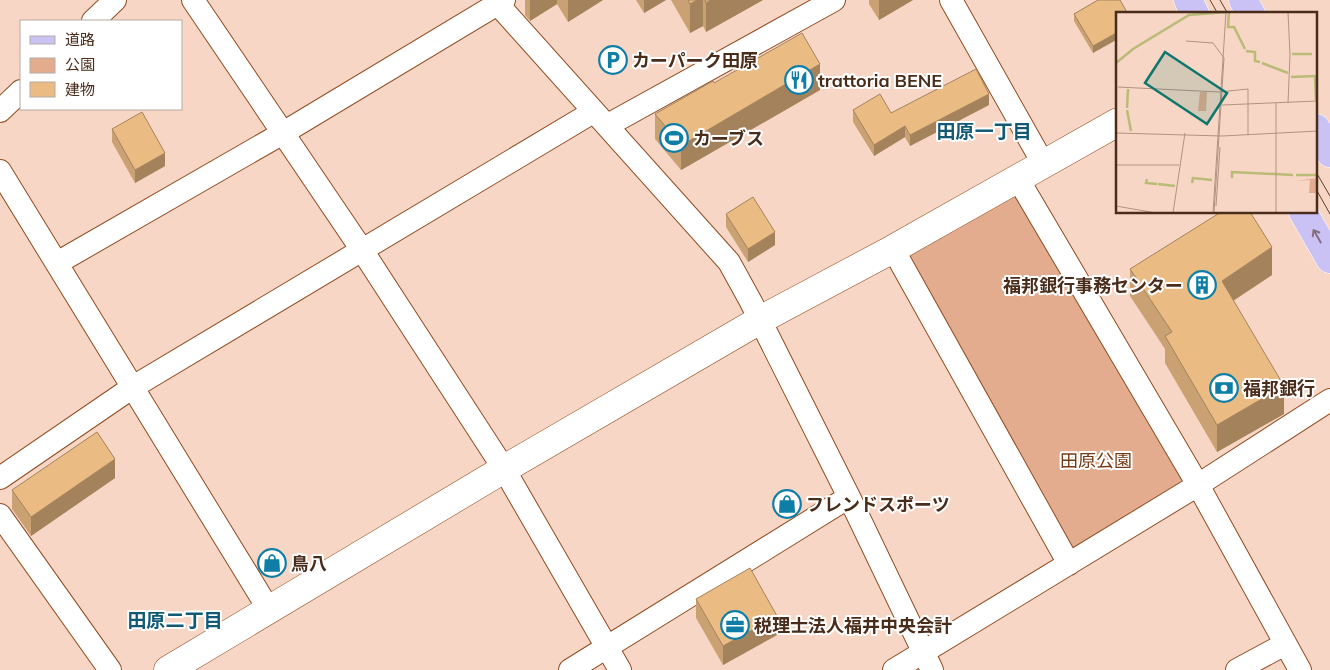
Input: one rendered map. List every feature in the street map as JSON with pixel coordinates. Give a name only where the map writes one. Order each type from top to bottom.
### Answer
[{"type":"main road","points":[[1188,0],[1194,12]]},
{"type":"main road","points":[[1318,132],[1330,153]]},
{"type":"main road","points":[[1304,214],[1330,259]]},
{"type":"street","points":[[94,20],[115,0]]},
{"type":"street","points":[[193,0],[362,250],[504,469],[620,670]]},
{"type":"street","points":[[0,478],[133,387],[362,250],[600,119],[834,0]]},
{"type":"street","points":[[951,0],[1044,165]]},
{"type":"street","points":[[57,263],[283,133],[498,1],[600,119],[724,255],[733,268],[849,497],[928,661]]},
{"type":"street","points":[[0,111],[20,91]]},
{"type":"street","points":[[168,670],[504,469],[760,320],[893,249],[1116,123]]},
{"type":"street","points":[[0,173],[263,600],[270,608]]},
{"type":"street","points":[[1018,179],[1198,485],[1300,670]]},
{"type":"street","points":[[893,249],[1069,564]]},
{"type":"street","points":[[894,670],[928,661],[1069,564],[1198,485],[1330,400]]},
{"type":"street","points":[[570,670],[849,497]]},
{"type":"street","points":[[0,515],[110,670]]},
{"type":"street","points":[[1237,670],[1285,644]]},
{"type":"green space","name":"田原公園","points":[[1017,195],[1187,485],[1071,555],[910,255]]},
{"type":"building","points":[[688,0],[697,0],[690,4]]},
{"type":"building","points":[[1098,0],[1120,0],[1127,12],[1116,12],[1116,33],[1093,46],[1074,14]]},
{"type":"building","points":[[802,33],[820,64],[689,141],[681,145],[655,114],[713,81],[714,83]]},
{"type":"building","points":[[976,69],[989,94],[910,135],[905,126],[874,145],[853,110],[880,94],[891,113]]},
{"type":"building","points":[[142,112],[165,153],[135,170],[112,129]]},
{"type":"building","points":[[753,197],[775,232],[748,249],[726,214]]},
{"type":"building","points":[[1218,214],[1251,214],[1272,247],[1222,281],[1284,386],[1217,425],[1165,336],[1172,332],[1130,269]]},
{"type":"building","points":[[97,432],[115,459],[31,517],[12,490]]},
{"type":"building","points":[[750,568],[777,616],[723,646],[696,599]]},
{"type":"tram line","points":[[1210,0],[1217,12]]},
{"type":"tram line","points":[[1220,0],[1227,12]]},
{"type":"tram line","points":[[1318,175],[1330,196]]},
{"type":"tram line","points":[[1318,193],[1330,214]]},
{"type":"place","name":"カーパーク田原","points":[[613,60]]},
{"type":"place","name":"trattoria BENE","points":[[799,80]]},
{"type":"place","name":"カーブス","points":[[674,138]]},
{"type":"place","name":"福邦銀行事務センター","points":[[1202,285]]},
{"type":"place","name":"福邦銀行","points":[[1224,388]]},
{"type":"place","name":"フレンドスポーツ","points":[[787,504]]},
{"type":"place","name":"鳥八","points":[[272,563]]},
{"type":"place","name":"税理士法人福井中央会計","points":[[735,625]]},
{"type":"district","name":"田原一丁目","points":[[984,131]]},
{"type":"district","name":"田原二丁目","points":[[175,620]]}]
